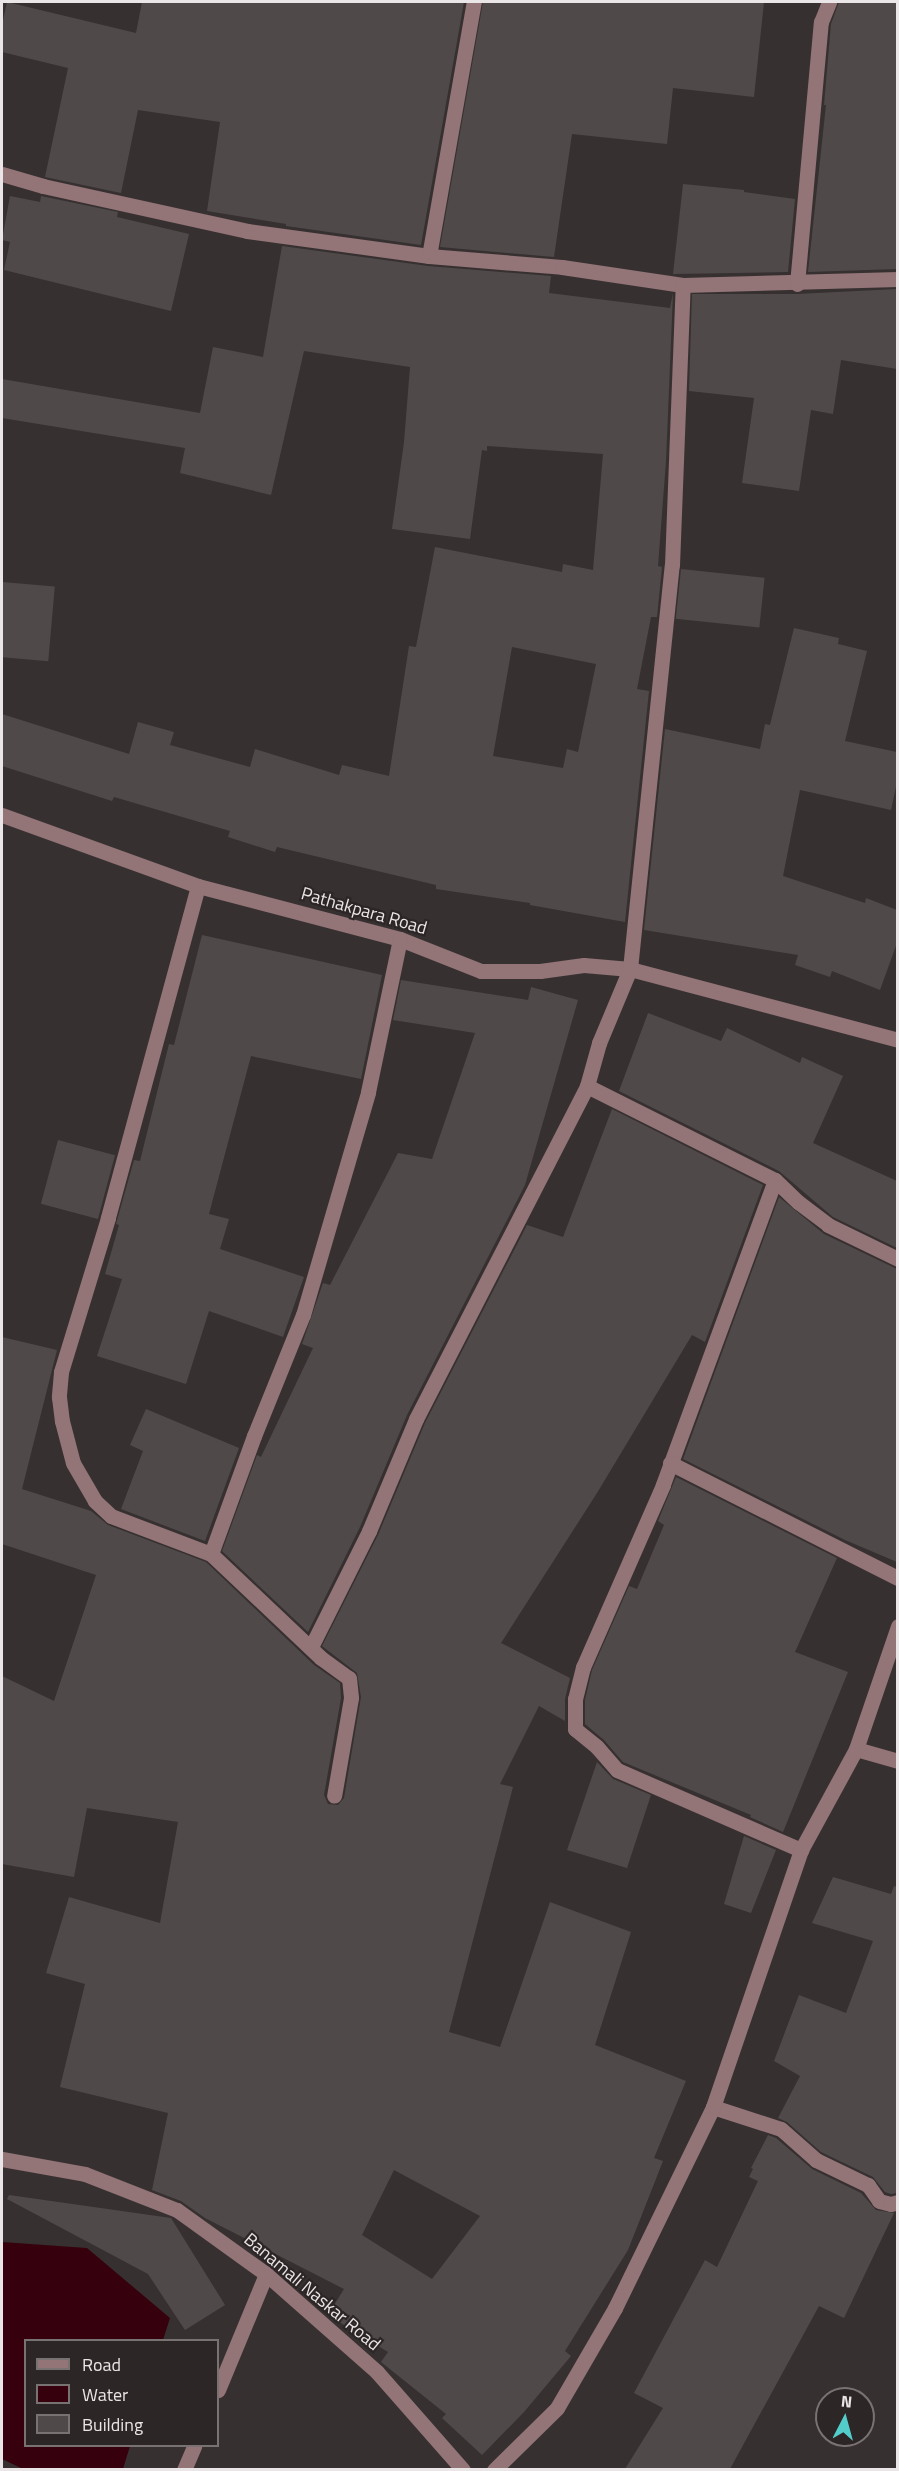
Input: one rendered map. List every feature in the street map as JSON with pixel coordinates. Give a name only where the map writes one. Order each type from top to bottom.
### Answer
[{"type":"street","points":[[429,256],[474,2]]},
{"type":"street","points":[[797,284],[821,22],[829,2]]},
{"type":"street","points":[[2,174],[43,186],[247,231],[429,256],[562,267],[683,285],[797,284],[897,279]]},
{"type":"street","points":[[311,1647],[369,1531],[416,1419],[587,1086],[599,1042],[630,969],[672,565],[683,285]]},
{"type":"street","name":"Pathakpara Road","points":[[2,815],[198,886],[400,939],[481,971],[540,971],[584,965],[630,969],[897,1040]]},
{"type":"street","points":[[198,886],[108,1218],[66,1354],[59,1397],[66,1443],[73,1463],[95,1502],[111,1516],[211,1554],[311,1647],[349,1678],[351,1698],[334,1796]]},
{"type":"street","points":[[211,1554],[254,1436],[303,1315],[368,1092],[400,939]]},
{"type":"street","points":[[587,1086],[775,1180],[798,1202],[828,1225],[897,1258]]},
{"type":"street","points":[[775,1180],[663,1485],[583,1667],[575,1699],[575,1729],[597,1747],[617,1770],[801,1850]]},
{"type":"street","points":[[670,1463],[897,1578]]},
{"type":"street","points":[[494,2469],[557,2408],[615,2308],[713,2107],[801,1850],[856,1749],[897,1626]]},
{"type":"street","points":[[856,1749],[897,1761]]},
{"type":"street","points":[[713,2107],[781,2129],[816,2160],[868,2185],[879,2201],[891,2204],[897,2202]]},
{"type":"street","name":"Banamali Naskar Road","points":[[2,2159],[85,2175],[177,2210],[266,2274],[377,2372],[463,2469]]},
{"type":"street","points":[[219,2388],[266,2274]]},
{"type":"street","points":[[184,2469],[193,2447]]},
{"type":"water","points":[[2,2242],[87,2248],[170,2318],[163,2339],[24,2339],[24,2447],[130,2447],[123,2469],[23,2469],[2,2459]]},
{"type":"building","points":[[7,2],[136,33],[142,2],[464,2],[421,245],[286,226],[286,224],[207,211],[220,122],[138,110],[121,193],[45,177],[68,68],[2,52],[2,25]]},
{"type":"building","points":[[483,2],[764,2],[754,97],[673,88],[667,144],[572,134],[554,257],[440,247]]},
{"type":"building","points":[[839,2],[897,2],[897,269],[808,272],[826,105],[824,105],[831,24]]},
{"type":"building","points":[[683,184],[744,190],[744,192],[795,199],[788,272],[673,274]]},
{"type":"building","points":[[10,196],[40,202],[41,196],[118,212],[117,217],[189,234],[171,311],[4,270],[10,242],[2,240]]},
{"type":"building","points":[[282,246],[428,266],[551,276],[549,293],[670,308],[673,293],[666,461],[658,566],[662,567],[657,617],[651,617],[637,689],[649,691],[625,922],[530,905],[530,903],[436,889],[436,885],[277,847],[275,852],[228,837],[230,831],[114,797],[112,801],[2,766],[2,714],[129,754],[138,722],[174,732],[170,745],[250,767],[255,749],[339,775],[342,765],[389,776],[409,646],[416,647],[435,547],[562,572],[563,564],[593,570],[603,454],[487,446],[487,451],[482,450],[470,539],[392,529],[404,442],[410,367],[304,351],[271,495],[180,473],[185,448],[2,418],[2,379],[200,413],[213,347],[263,357]],"holes":[[[512,647],[596,664],[578,752],[567,749],[563,768],[493,756]]]},
{"type":"building","points":[[897,289],[897,369],[841,360],[833,414],[811,410],[799,491],[742,483],[754,398],[689,391],[692,294],[797,294]]},
{"type":"building","points":[[681,569],[765,578],[759,628],[676,619]]},
{"type":"building","points":[[2,582],[55,587],[48,661],[2,657]]},
{"type":"building","points":[[794,628],[839,638],[838,644],[867,651],[845,741],[897,752],[897,782],[891,810],[800,790],[783,876],[865,903],[866,898],[897,910],[897,943],[880,990],[832,971],[830,977],[795,965],[798,955],[644,930],[665,729],[760,749],[765,724],[770,725]]},
{"type":"building","points":[[202,935],[382,975],[361,1079],[251,1056],[209,1214],[229,1219],[220,1249],[304,1277],[283,1337],[209,1311],[186,1384],[97,1356],[122,1279],[105,1274],[119,1225],[116,1224],[134,1160],[140,1161],[169,1044],[174,1045]]},
{"type":"building","points":[[401,980],[528,1000],[531,987],[578,1000],[525,1185],[407,1415],[360,1527],[308,1632],[222,1551],[257,1455],[261,1457],[313,1348],[302,1344],[323,1283],[330,1285],[398,1153],[432,1159],[475,1033],[393,1020]]},
{"type":"building","points":[[648,1013],[721,1041],[727,1028],[800,1063],[802,1057],[843,1076],[813,1143],[897,1181],[897,1248],[833,1217],[779,1171],[619,1091]]},
{"type":"building","points":[[612,1109],[763,1185],[705,1342],[692,1335],[597,1493],[501,1643],[570,1678],[565,1699],[565,1721],[539,1706],[500,1784],[513,1787],[449,2032],[500,2047],[550,1902],[631,1932],[595,2045],[686,2081],[654,2158],[663,2161],[628,2250],[565,2351],[571,2356],[524,2412],[482,2455],[442,2418],[446,2414],[381,2362],[388,2352],[328,2315],[344,2289],[205,2218],[181,2201],[152,2190],[168,2113],[60,2087],[85,1984],[46,1973],[69,1897],[160,1923],[178,1822],[87,1808],[74,1877],[2,1864],[2,1676],[54,1701],[96,1575],[2,1544],[2,1337],[57,1350],[22,1489],[91,1511],[108,1525],[206,1562],[314,1665],[340,1683],[341,1698],[324,1795],[328,1804],[338,1805],[344,1798],[361,1697],[357,1673],[322,1646],[378,1535],[425,1423],[527,1225],[563,1237]],"holes":[[[394,2170],[480,2216],[432,2279],[362,2235]]]},
{"type":"building","points":[[58,1140],[115,1155],[98,1219],[41,1204]]},
{"type":"building","points":[[779,1197],[824,1234],[897,1269],[897,1562],[845,1540],[683,1459]]},
{"type":"building","points":[[146,1409],[239,1448],[205,1541],[121,1509],[143,1451],[130,1445]]},
{"type":"building","points":[[676,1477],[837,1558],[795,1652],[848,1672],[783,1832],[750,1817],[751,1815],[623,1762],[604,1740],[585,1724],[585,1700],[592,1670],[629,1586],[637,1589],[664,1525],[658,1521]]},
{"type":"building","points":[[597,1762],[613,1779],[651,1795],[627,1868],[567,1850]]},
{"type":"building","points":[[744,1836],[776,1850],[751,1913],[724,1904]]},
{"type":"building","points":[[833,1877],[891,1894],[894,1886],[897,1887],[897,2193],[885,2192],[873,2177],[821,2152],[787,2122],[778,2118],[800,2076],[774,2061],[799,1995],[846,2013],[873,1941],[812,1923]]},
{"type":"building","points":[[768,2135],[776,2138],[812,2169],[861,2193],[876,2210],[894,2213],[844,2318],[819,2306],[730,2469],[625,2469],[663,2408],[634,2393],[705,2260],[717,2267],[758,2181],[749,2177],[753,2169],[751,2168]]},
{"type":"building","points":[[9,2195],[171,2218],[225,2305],[185,2330],[148,2274],[7,2199]]}]
